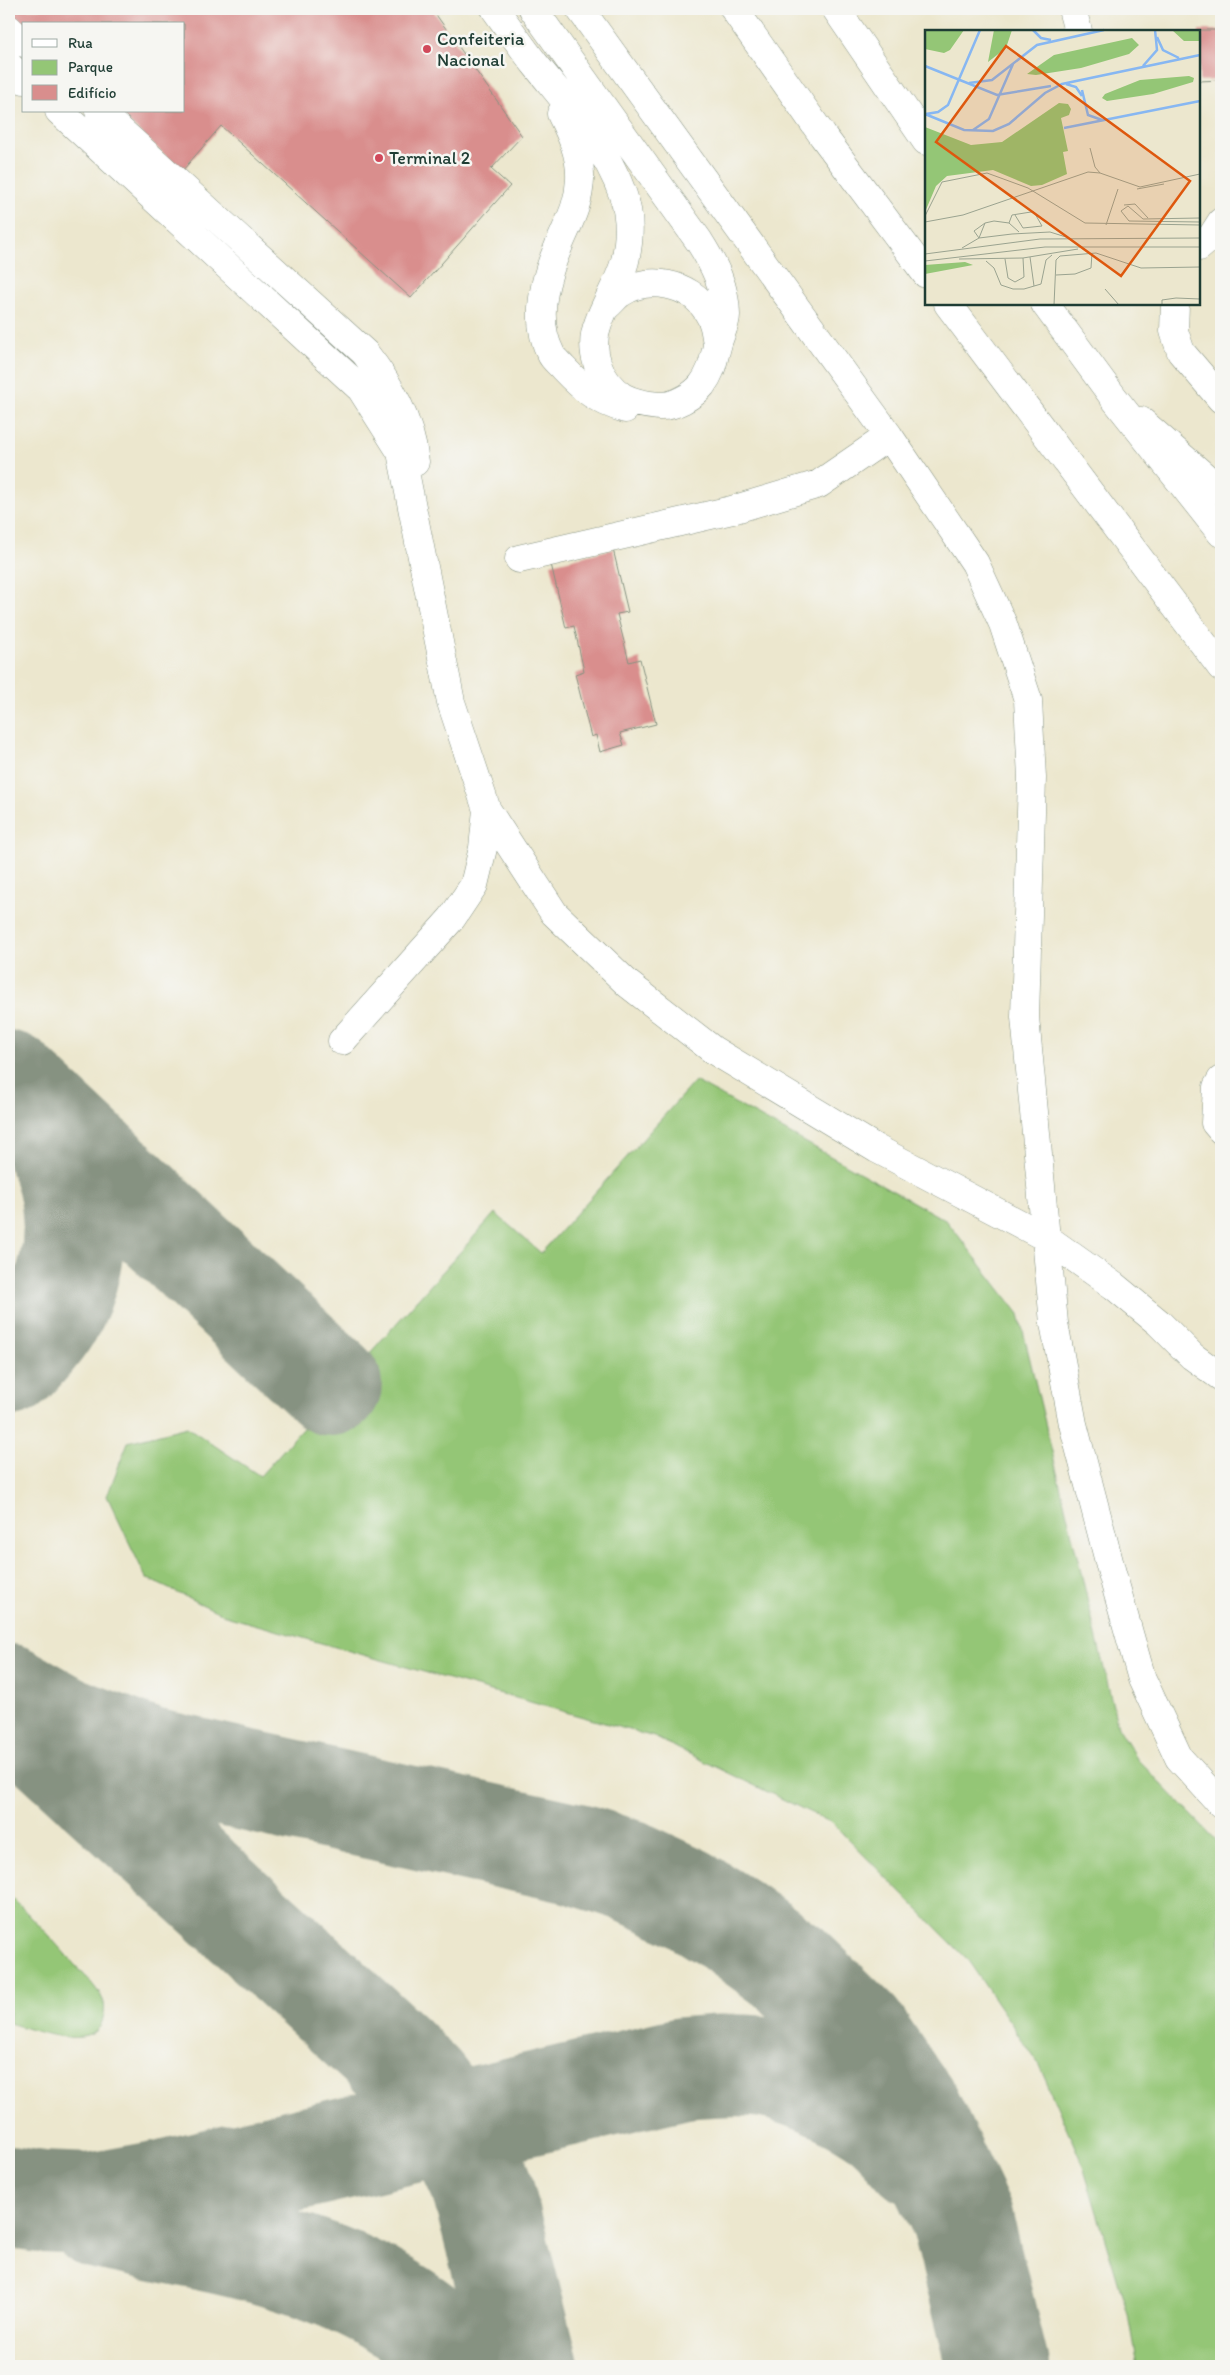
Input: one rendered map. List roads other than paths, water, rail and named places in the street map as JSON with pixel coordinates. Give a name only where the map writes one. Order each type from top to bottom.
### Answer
[{"type":"main road","points":[[495,9],[533,62],[582,121],[608,162],[624,196],[630,230],[624,263],[598,324],[594,344],[597,365],[607,383],[623,397],[642,404],[662,406],[682,400],[699,388]]},
{"type":"main road","points":[[533,9],[694,233],[716,269],[727,316],[717,346],[715,362],[699,388],[680,403],[652,411],[626,410],[602,402],[579,385],[551,354],[542,323],[544,288],[557,250],[576,211],[580,177],[575,140],[533,62]]},
{"type":"main road","points":[[580,9],[888,436],[975,563],[1003,624],[1028,700],[1032,778],[1025,1017],[1054,1322],[1073,1424],[1142,1679],[1179,1758],[1221,1804]]},
{"type":"main road","points":[[734,9],[823,136],[925,273]]},
{"type":"main road","points":[[836,9],[925,140]]},
{"type":"main road","points":[[1072,9],[1078,30]]},
{"type":"main road","points":[[9,29],[22,41]]},
{"type":"main road","points":[[9,66],[22,78]]},
{"type":"main road","points":[[60,112],[361,389],[401,452],[451,702],[487,810],[554,913],[628,984],[706,1044],[762,1080],[878,1149],[1045,1237],[1114,1286],[1158,1323],[1192,1356],[1221,1377]]},
{"type":"main road","points":[[100,112],[365,353],[385,378],[399,404],[408,429],[414,460],[416,526]]},
{"type":"main road","points":[[1200,246],[1212,236],[1221,222]]},
{"type":"main road","points":[[607,306],[621,293],[638,285],[658,283],[676,286],[693,296],[706,310],[715,327],[717,346]]},
{"type":"main road","points":[[949,305],[1221,667]]},
{"type":"main road","points":[[1046,305],[1114,398],[1221,533]]},
{"type":"main road","points":[[1175,305],[1174,332],[1181,352],[1218,389]]},
{"type":"main road","points":[[1114,398],[1221,491]]},
{"type":"main road","points":[[519,559],[732,510],[819,484],[888,436]]},
{"type":"main road","points":[[342,1041],[452,918],[474,886],[483,848],[487,810]]},
{"type":"main road","points":[[1221,1080],[1217,1087],[1215,1122],[1221,1130]]},
{"type":"place","name":"Confeiteria Nacional","points":[[427,49]]},
{"type":"place","name":"Terminal 2","points":[[379,158]]}]
